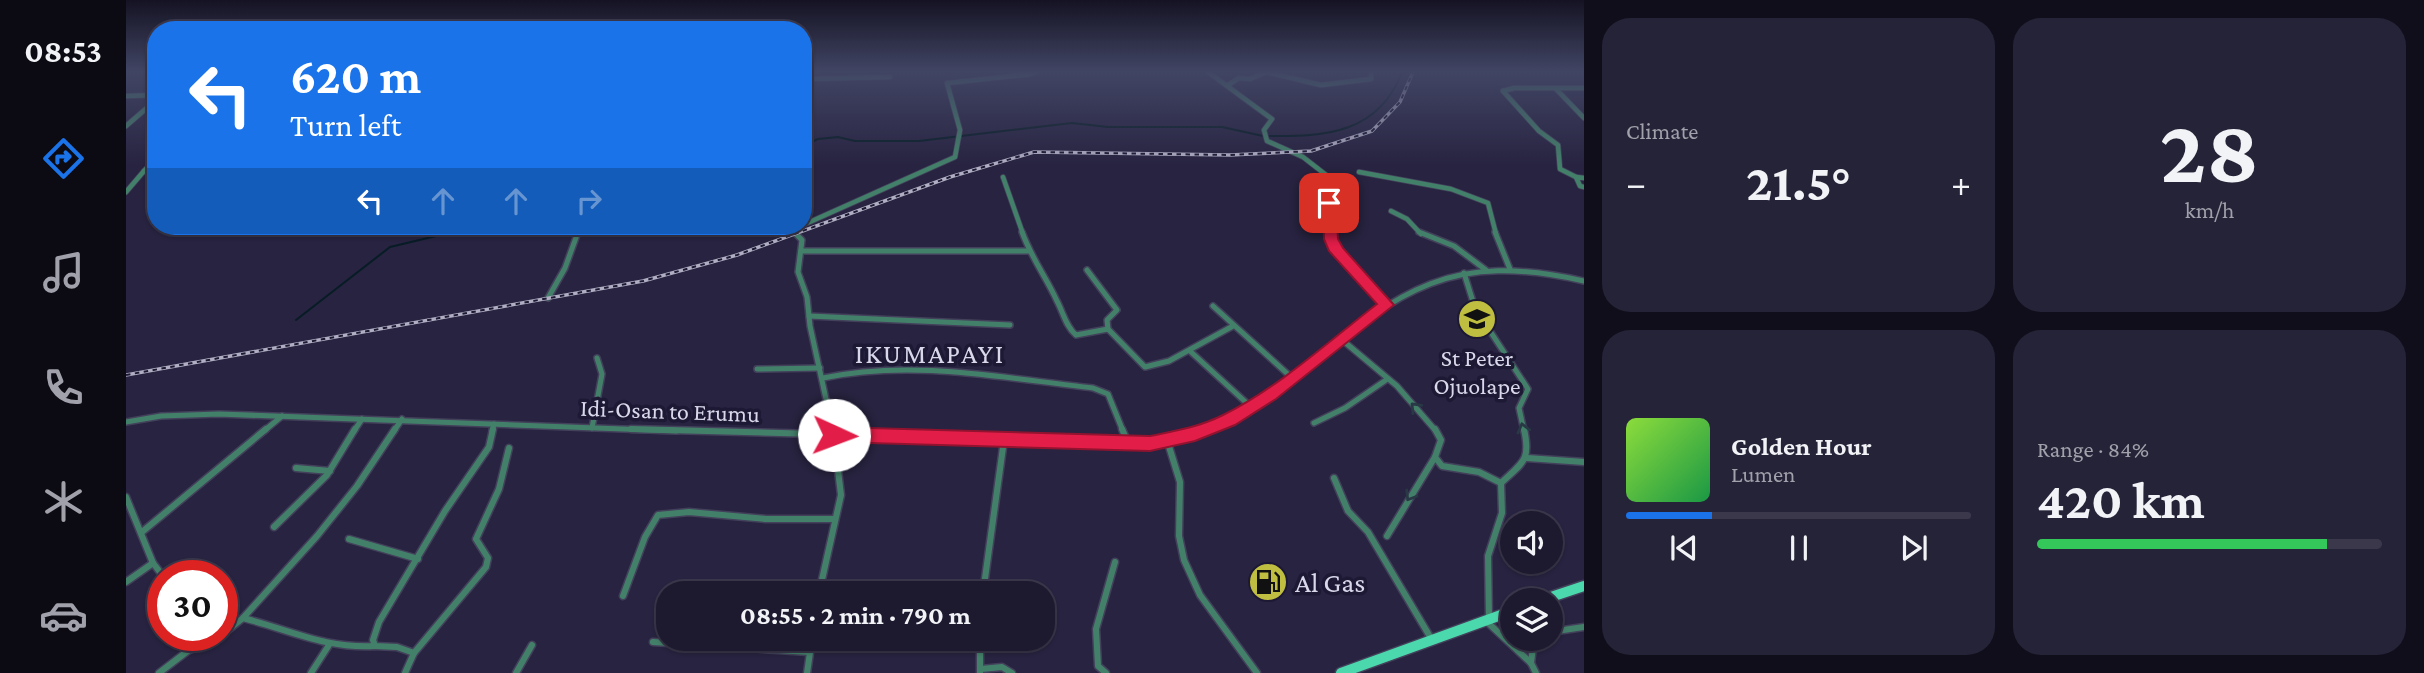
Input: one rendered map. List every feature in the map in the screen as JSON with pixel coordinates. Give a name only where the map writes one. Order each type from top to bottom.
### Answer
[{"type":"main road","points":[[1563,593],[1584,586]]},
{"type":"main road","points":[[1341,673],[1500,615]]},
{"type":"street","points":[[812,221],[955,157],[961,148],[961,131],[953,103]]},
{"type":"street","points":[[1250,103],[1272,119],[1264,130],[1266,141],[1303,157],[1330,178],[1331,239],[1336,251],[1387,305]]},
{"type":"street","points":[[1515,103],[1539,131],[1558,145],[1560,169],[1584,178]]},
{"type":"street","points":[[1570,103],[1584,118]]},
{"type":"street","points":[[126,126],[147,106]]},
{"type":"street","points":[[126,192],[147,168]]},
{"type":"street","points":[[1359,172],[1451,189],[1488,204],[1490,218],[1510,269]]},
{"type":"street","points":[[1003,177],[1029,251],[1073,334],[1108,329]]},
{"type":"street","points":[[1576,177],[1584,187]]},
{"type":"street","points":[[1391,211],[1407,219],[1421,234],[1454,246],[1486,270]]},
{"type":"street","points":[[548,298],[565,268],[577,235]]},
{"type":"street","points":[[798,235],[802,240],[798,272],[807,297],[840,456],[841,486],[822,581]]},
{"type":"street","points":[[801,251],[859,249],[948,254],[1029,251]]},
{"type":"street","name":"Idi-Osan to Erumu","points":[[126,422],[187,414],[1004,440],[1128,443],[1167,440],[1195,434],[1251,407],[1387,305],[1441,278],[1486,270],[1510,269],[1584,281]]},
{"type":"street","points":[[1087,270],[1117,310],[1107,320],[1108,329],[1145,367],[1190,351],[1216,332],[1233,326]]},
{"type":"street","points":[[1464,273],[1475,309],[1528,389],[1519,408],[1529,451],[1527,458],[1501,483],[1502,513],[1488,556],[1487,620],[1531,663],[1536,673]]},
{"type":"street","points":[[1213,306],[1291,377]]},
{"type":"street","points":[[809,316],[1010,325]]},
{"type":"street","points":[[1341,339],[1386,380],[1439,435],[1441,444],[1435,457],[1387,536]]},
{"type":"street","points":[[1190,351],[1251,407]]},
{"type":"street","points":[[592,428],[602,374],[597,358]]},
{"type":"street","points":[[757,369],[820,368]]},
{"type":"street","points":[[823,378],[861,370],[922,369],[1093,388],[1108,394],[1128,443]]},
{"type":"street","points":[[1314,423],[1345,408],[1386,380]]},
{"type":"street","points":[[142,532],[282,416]]},
{"type":"street","points":[[274,527],[330,471],[362,419]]},
{"type":"street","points":[[238,622],[317,536],[362,479],[402,419]]},
{"type":"street","points":[[375,646],[373,640],[379,622],[418,559],[444,510],[489,447],[494,424]]},
{"type":"street","points":[[985,581],[989,533],[1002,483],[1004,440]]},
{"type":"street","points":[[1167,440],[1175,458],[1182,488],[1178,536],[1193,582],[1205,609],[1257,673]]},
{"type":"street","points":[[405,673],[414,653],[486,567],[488,558],[476,539],[499,489],[509,448]]},
{"type":"street","points":[[1435,457],[1446,469],[1476,471],[1501,483]]},
{"type":"street","points":[[1527,458],[1584,462]]},
{"type":"street","points":[[296,468],[330,471]]},
{"type":"street","points":[[1334,478],[1348,510],[1368,532],[1432,640]]},
{"type":"street","points":[[126,497],[152,560]]},
{"type":"street","points":[[623,596],[653,519],[658,515],[689,512],[766,519],[835,519]]},
{"type":"street","points":[[349,539],[418,559]]},
{"type":"street","points":[[1106,673],[1098,666],[1096,629],[1115,562]]},
{"type":"street","points":[[126,582],[147,567]]},
{"type":"street","points":[[243,618],[288,629],[329,645],[346,648],[397,647],[414,653]]},
{"type":"street","points":[[1563,630],[1584,627]]},
{"type":"street","points":[[653,642],[809,652],[807,673]]},
{"type":"street","points":[[311,673],[329,645]]},
{"type":"street","points":[[516,673],[532,645]]},
{"type":"street","points":[[159,673],[188,651]]},
{"type":"street","points":[[980,651],[981,671],[1002,667],[1012,673]]},
{"type":"street","points":[[1531,663],[1532,651]]},
{"type":"waterway","points":[[1268,136],[1310,135],[1348,127],[1365,119],[1383,103]]},
{"type":"waterway","points":[[812,142],[838,137],[855,141],[919,141],[1072,123],[1108,127],[1222,127],[1263,136]]},
{"type":"waterway","points":[[296,320],[390,247],[440,235]]},
{"type":"railway","points":[[812,228],[950,177],[1034,152],[1230,155],[1311,151],[1372,131],[1399,103]]},
{"type":"railway","points":[[126,375],[643,281],[737,255],[792,235]]},
{"type":"place","name":"St Peter Ojuolape","points":[[1477,319]]},
{"type":"place","name":"Al Gas","points":[[1268,582]]},
{"type":"district","name":"IKUMAPAYI","points":[[930,353]]},
{"type":"route","points":[[834,435],[1150,443],[1195,434],[1229,420],[1270,394],[1387,305],[1336,251],[1331,239],[1329,203]]}]
